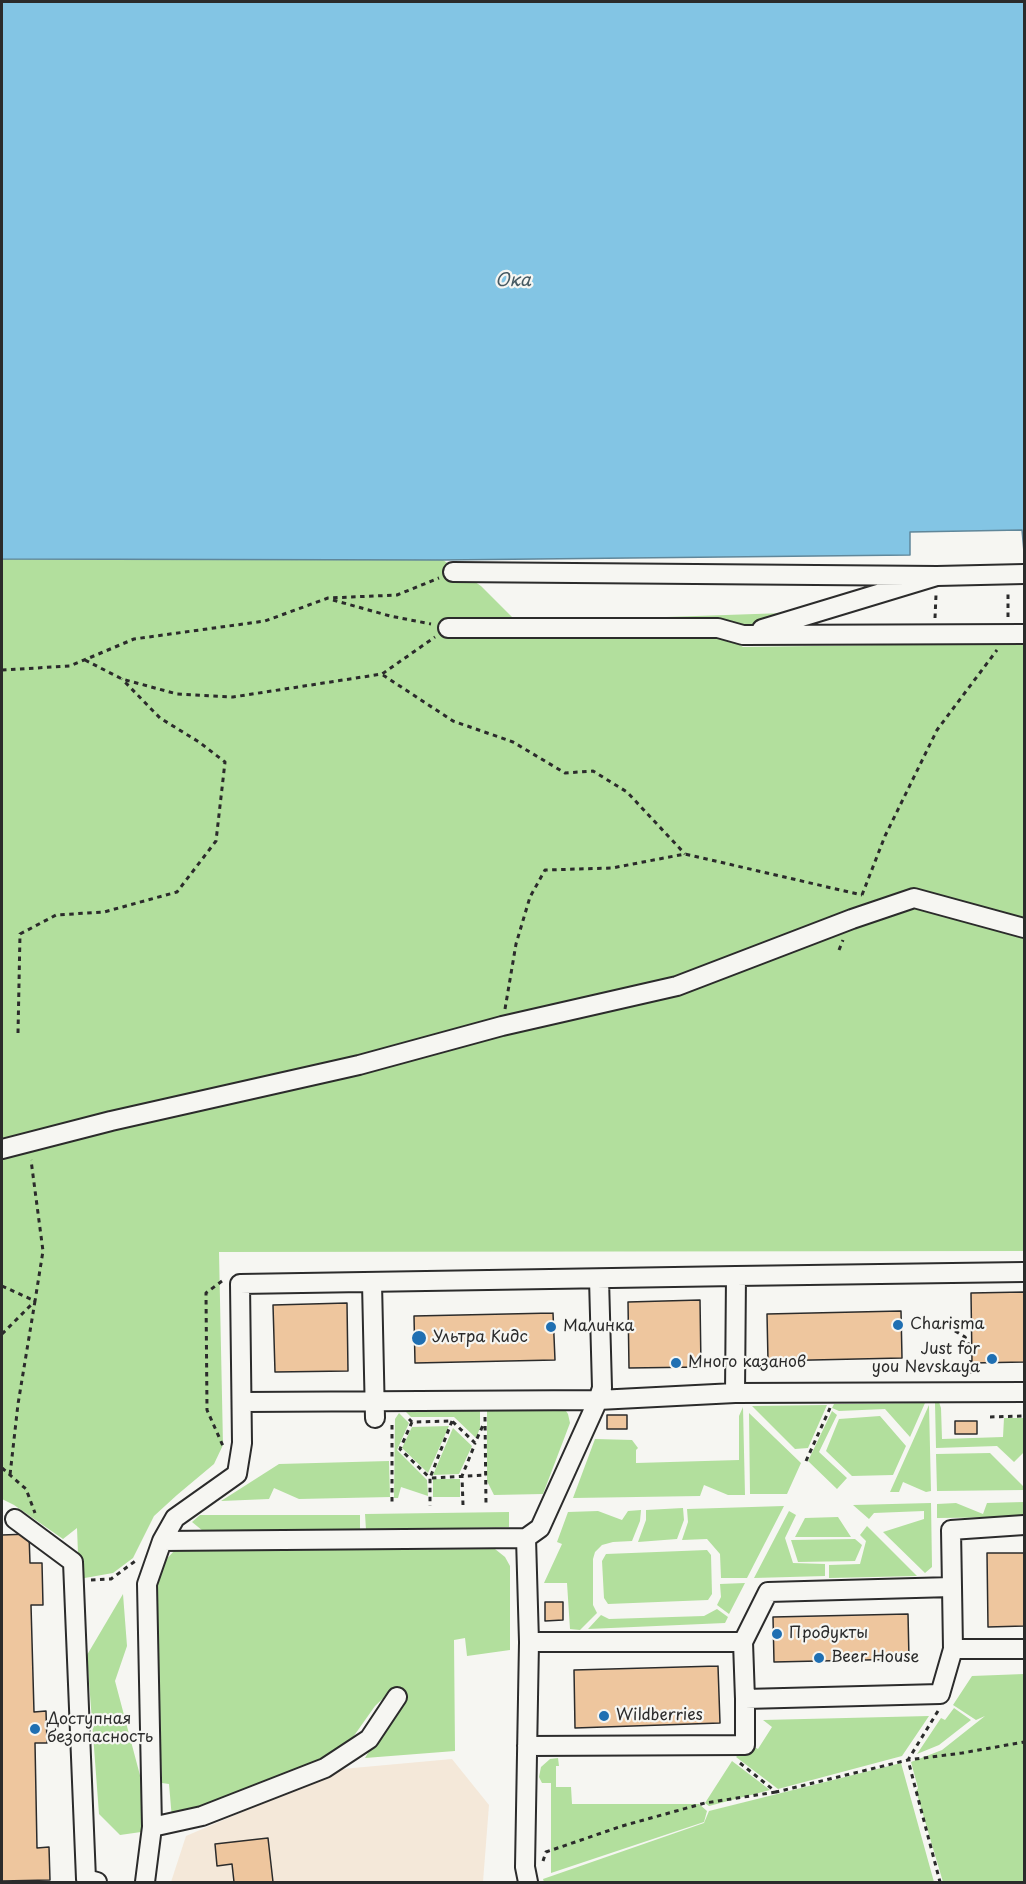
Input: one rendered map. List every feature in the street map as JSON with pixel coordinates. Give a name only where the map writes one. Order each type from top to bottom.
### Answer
[{"type":"lane","points":[[453,573],[1019,577]]},
{"type":"lane","points":[[743,635],[937,576]]},
{"type":"lane","points":[[448,628],[718,628],[743,635],[1016,635]]},
{"type":"lane","points":[[2,1149],[111,1121],[359,1065],[502,1026],[677,986],[852,919],[914,898],[1024,928]]},
{"type":"lane","points":[[145,1882],[152,1827],[147,1584],[162,1541],[175,1518],[237,1474],[242,1443],[243,1402],[240,1284],[1024,1272]]},
{"type":"lane","points":[[735,1393],[736,1276]]},
{"type":"lane","points":[[162,1541],[526,1538],[540,1528],[602,1388],[598,1279]]},
{"type":"lane","points":[[372,1283],[381,1411]]},
{"type":"lane","points":[[243,1402],[381,1411],[735,1393],[1024,1392]]},
{"type":"lane","points":[[15,1519],[73,1562],[86,1879],[97,1882]]},
{"type":"lane","points":[[745,1699],[940,1694],[953,1649],[951,1530],[1024,1525]]},
{"type":"lane","points":[[526,1538],[529,1642],[525,1867],[528,1882]]},
{"type":"lane","points":[[527,1746],[745,1744],[743,1642],[768,1592],[952,1587]]},
{"type":"lane","points":[[529,1642],[743,1642]]},
{"type":"lane","points":[[953,1649],[1024,1649]]},
{"type":"lane","points":[[152,1827],[202,1816],[326,1767],[369,1739],[397,1696]]},
{"type":"path","points":[[2,670],[69,666],[134,639],[265,621],[328,598],[397,595],[453,573]]},
{"type":"path","points":[[935,635],[937,576]]},
{"type":"path","points":[[840,950],[885,836],[937,730],[1016,635],[1019,577]]},
{"type":"path","points":[[328,598],[390,616],[448,628]]},
{"type":"path","points":[[85,660],[122,679],[177,694],[233,697],[382,674],[448,628]]},
{"type":"path","points":[[382,674],[453,721],[513,742],[565,774],[593,771],[627,792],[685,854]]},
{"type":"path","points":[[18,1033],[20,934],[56,915],[104,912],[177,892],[216,842],[225,762],[199,742],[160,718],[122,679]]},
{"type":"path","points":[[502,1026],[516,944],[530,897],[545,870],[612,868],[685,854],[862,895]]},
{"type":"path","points":[[10,1475],[18,1404],[43,1251],[29,1143]]},
{"type":"path","points":[[225,1280],[206,1293],[207,1410],[237,1474]]},
{"type":"path","points":[[2,1286],[35,1300]]},
{"type":"path","points":[[2,1334],[35,1300]]},
{"type":"path","points":[[955,1331],[965,1338],[970,1347],[971,1380]]},
{"type":"path","points":[[806,1461],[833,1401]]},
{"type":"path","points":[[381,1411],[392,1506]]},
{"type":"path","points":[[485,1412],[486,1505]]},
{"type":"path","points":[[405,1416],[412,1422],[452,1421],[475,1443]]},
{"type":"path","points":[[990,1417],[1024,1416]]},
{"type":"path","points":[[430,1506],[430,1478],[452,1421]]},
{"type":"path","points":[[463,1505],[462,1476],[485,1421]]},
{"type":"path","points":[[412,1422],[400,1449],[430,1478],[486,1475]]},
{"type":"path","points":[[2,1468],[26,1489],[46,1542]]},
{"type":"path","points":[[74,1581],[111,1579],[162,1541]]},
{"type":"path","points":[[940,1882],[908,1760],[943,1704]]},
{"type":"path","points":[[541,1868],[546,1852],[622,1826],[705,1803],[776,1791],[908,1760],[1024,1742]]},
{"type":"path","points":[[718,1745],[776,1791]]},
{"type":"shaded area","points":[[452,1759],[489,1805],[483,1882],[171,1882],[186,1836],[342,1769]]},
{"type":"green space","points":[[2,559],[443,560],[481,586],[517,622],[785,613],[726,637],[743,647],[1024,643],[1024,1251],[219,1252],[223,1445],[214,1464],[154,1516],[133,1558],[113,1573],[79,1579],[77,1528],[63,1539],[2,1499]]},
{"type":"green space","points":[[939,1402],[942,1439],[1003,1437],[1004,1418],[1024,1418],[1024,1452],[1014,1462],[997,1446],[936,1448],[935,1403]]},
{"type":"green space","points":[[925,1403],[910,1437],[885,1409],[839,1411],[832,1408],[834,1404]]},
{"type":"green space","points":[[827,1405],[808,1448],[795,1449],[752,1406]]},
{"type":"green space","points":[[929,1405],[931,1491],[926,1492],[903,1482],[899,1492],[890,1492]]},
{"type":"green space","points":[[480,1407],[480,1428],[476,1438],[454,1417],[411,1417],[403,1409]]},
{"type":"green space","points":[[487,1407],[564,1408],[568,1414],[570,1423],[543,1494],[494,1495],[487,1481]]},
{"type":"green space","points":[[743,1407],[745,1495],[728,1495],[704,1485],[700,1496],[573,1498],[595,1439],[632,1440],[638,1448],[636,1463],[739,1460],[739,1416]]},
{"type":"green space","points":[[832,1411],[837,1415],[819,1452],[847,1478],[837,1489],[808,1461]]},
{"type":"green space","points":[[399,1413],[409,1423],[397,1450],[427,1480],[428,1496],[401,1487],[398,1498],[394,1498],[395,1419]]},
{"type":"green space","points":[[749,1413],[801,1463],[787,1494],[750,1494]]},
{"type":"green space","points":[[880,1416],[906,1446],[893,1475],[852,1476],[826,1451],[839,1419]]},
{"type":"green space","points":[[449,1426],[428,1473],[402,1448],[412,1427]]},
{"type":"green space","points":[[453,1428],[472,1446],[459,1474],[433,1475]]},
{"type":"green space","points":[[990,1453],[1024,1487],[1024,1490],[937,1491],[936,1454]]},
{"type":"green space","points":[[389,1461],[390,1497],[299,1499],[274,1488],[269,1499],[221,1501],[279,1464]]},
{"type":"green space","points":[[433,1479],[460,1479],[460,1497],[433,1497]]},
{"type":"green space","points":[[1024,1502],[1024,1517],[937,1518],[937,1504],[956,1503],[983,1514],[987,1503]]},
{"type":"green space","points":[[931,1503],[932,1567],[925,1573],[883,1532],[924,1519],[924,1511],[874,1513],[869,1519],[853,1505]]},
{"type":"green space","points":[[784,1506],[747,1578],[721,1578],[720,1554],[707,1539],[682,1540],[688,1522],[687,1509]]},
{"type":"green space","points":[[683,1508],[684,1520],[677,1539],[638,1542],[646,1520],[646,1510]]},
{"type":"green space","points":[[641,1510],[640,1521],[632,1541],[602,1545],[595,1552],[593,1605],[597,1613],[580,1630],[570,1629],[567,1583],[544,1583],[562,1544],[557,1542],[568,1512],[598,1511],[622,1520],[628,1511]]},
{"type":"green space","points":[[789,1511],[796,1515],[785,1538],[793,1563],[825,1564],[825,1576],[754,1578]]},
{"type":"green space","points":[[509,1512],[509,1527],[366,1530],[365,1514]]},
{"type":"green space","points":[[200,1515],[360,1515],[360,1530],[203,1531],[192,1522]]},
{"type":"green space","points":[[838,1517],[851,1537],[795,1537],[805,1518]]},
{"type":"green space","points":[[867,1526],[917,1576],[829,1578],[829,1565],[860,1564],[866,1541],[860,1535]]},
{"type":"green space","points":[[855,1539],[862,1545],[855,1561],[798,1562],[791,1540]]},
{"type":"green space","points":[[495,1549],[505,1557],[510,1566],[510,1650],[467,1656],[465,1638],[454,1640],[455,1751],[365,1758],[404,1693],[393,1689],[375,1706],[351,1740],[322,1763],[172,1819],[169,1784],[162,1783],[154,1597],[162,1564],[174,1551]]},
{"type":"green space","points":[[707,1550],[711,1555],[712,1594],[708,1600],[608,1604],[604,1598],[602,1561],[606,1554]]},
{"type":"green space","points":[[745,1583],[729,1614],[717,1605],[721,1597],[720,1584]]},
{"type":"green space","points":[[123,1594],[127,1646],[115,1681],[146,1798],[141,1832],[120,1835],[99,1814],[87,1655]]},
{"type":"green space","points":[[717,1609],[728,1617],[725,1623],[588,1629],[601,1615],[609,1619],[704,1616]]},
{"type":"green space","points":[[1024,1674],[1024,1882],[943,1882],[916,1791],[918,1788],[911,1762],[942,1750],[985,1716],[976,1720],[953,1705],[972,1676]]},
{"type":"green space","points":[[954,1708],[971,1720],[939,1745],[917,1754],[941,1718],[945,1720]]},
{"type":"green space","points":[[929,1716],[902,1756],[778,1789],[736,1757],[749,1744],[758,1749],[772,1727],[763,1720]]},
{"type":"green space","points":[[558,1758],[556,1787],[571,1787],[572,1804],[699,1804],[707,1811],[704,1822],[551,1873],[551,1783],[542,1783],[539,1777],[541,1767],[550,1759]]},
{"type":"green space","points":[[732,1761],[770,1790],[709,1806],[705,1803]]},
{"type":"green space","points":[[901,1763],[934,1882],[544,1882],[543,1879],[704,1823],[709,1811]]},
{"type":"water","name":"Ока","points":[[2,2],[1024,2],[1024,552],[1022,530],[910,532],[910,555],[443,560],[2,559]]},
{"type":"building","points":[[1024,1292],[1024,1362],[972,1363],[971,1293]]},
{"type":"building","points":[[700,1300],[701,1367],[629,1368],[628,1302]]},
{"type":"building","points":[[347,1303],[348,1371],[275,1372],[273,1305]]},
{"type":"building","points":[[901,1311],[902,1358],[768,1361],[767,1314]]},
{"type":"building","points":[[553,1313],[555,1360],[415,1363],[414,1316]]},
{"type":"building","points":[[607,1415],[627,1415],[627,1429],[607,1429]]},
{"type":"building","points":[[955,1421],[977,1421],[977,1434],[955,1434]]},
{"type":"building","points":[[29,1534],[30,1563],[42,1563],[43,1605],[31,1605],[34,1712],[46,1711],[47,1743],[35,1743],[37,1848],[49,1847],[50,1880],[2,1881],[2,1535]]},
{"type":"building","points":[[987,1553],[1024,1553],[1024,1626],[988,1627]]},
{"type":"building","points":[[545,1602],[563,1602],[563,1620],[545,1621]]},
{"type":"building","points":[[908,1614],[909,1659],[774,1662],[773,1617]]},
{"type":"building","points":[[718,1666],[720,1723],[575,1728],[574,1670]]},
{"type":"building","points":[[268,1838],[273,1882],[234,1882],[232,1864],[217,1866],[215,1844]]},
{"type":"place","name":"Charisma","points":[[898,1325]]},
{"type":"place","name":"Малинка","points":[[551,1327]]},
{"type":"place","name":"Ультра Кидс","points":[[419,1338]]},
{"type":"place","name":"Just for you Nevskaya","points":[[992,1359]]},
{"type":"place","name":"Много казанов","points":[[676,1363]]},
{"type":"place","name":"Продукты","points":[[777,1634]]},
{"type":"place","name":"Beer House","points":[[819,1658]]},
{"type":"place","name":"Wildberries","points":[[604,1716]]},
{"type":"place","name":"Доступная безопасность","points":[[35,1729]]}]
